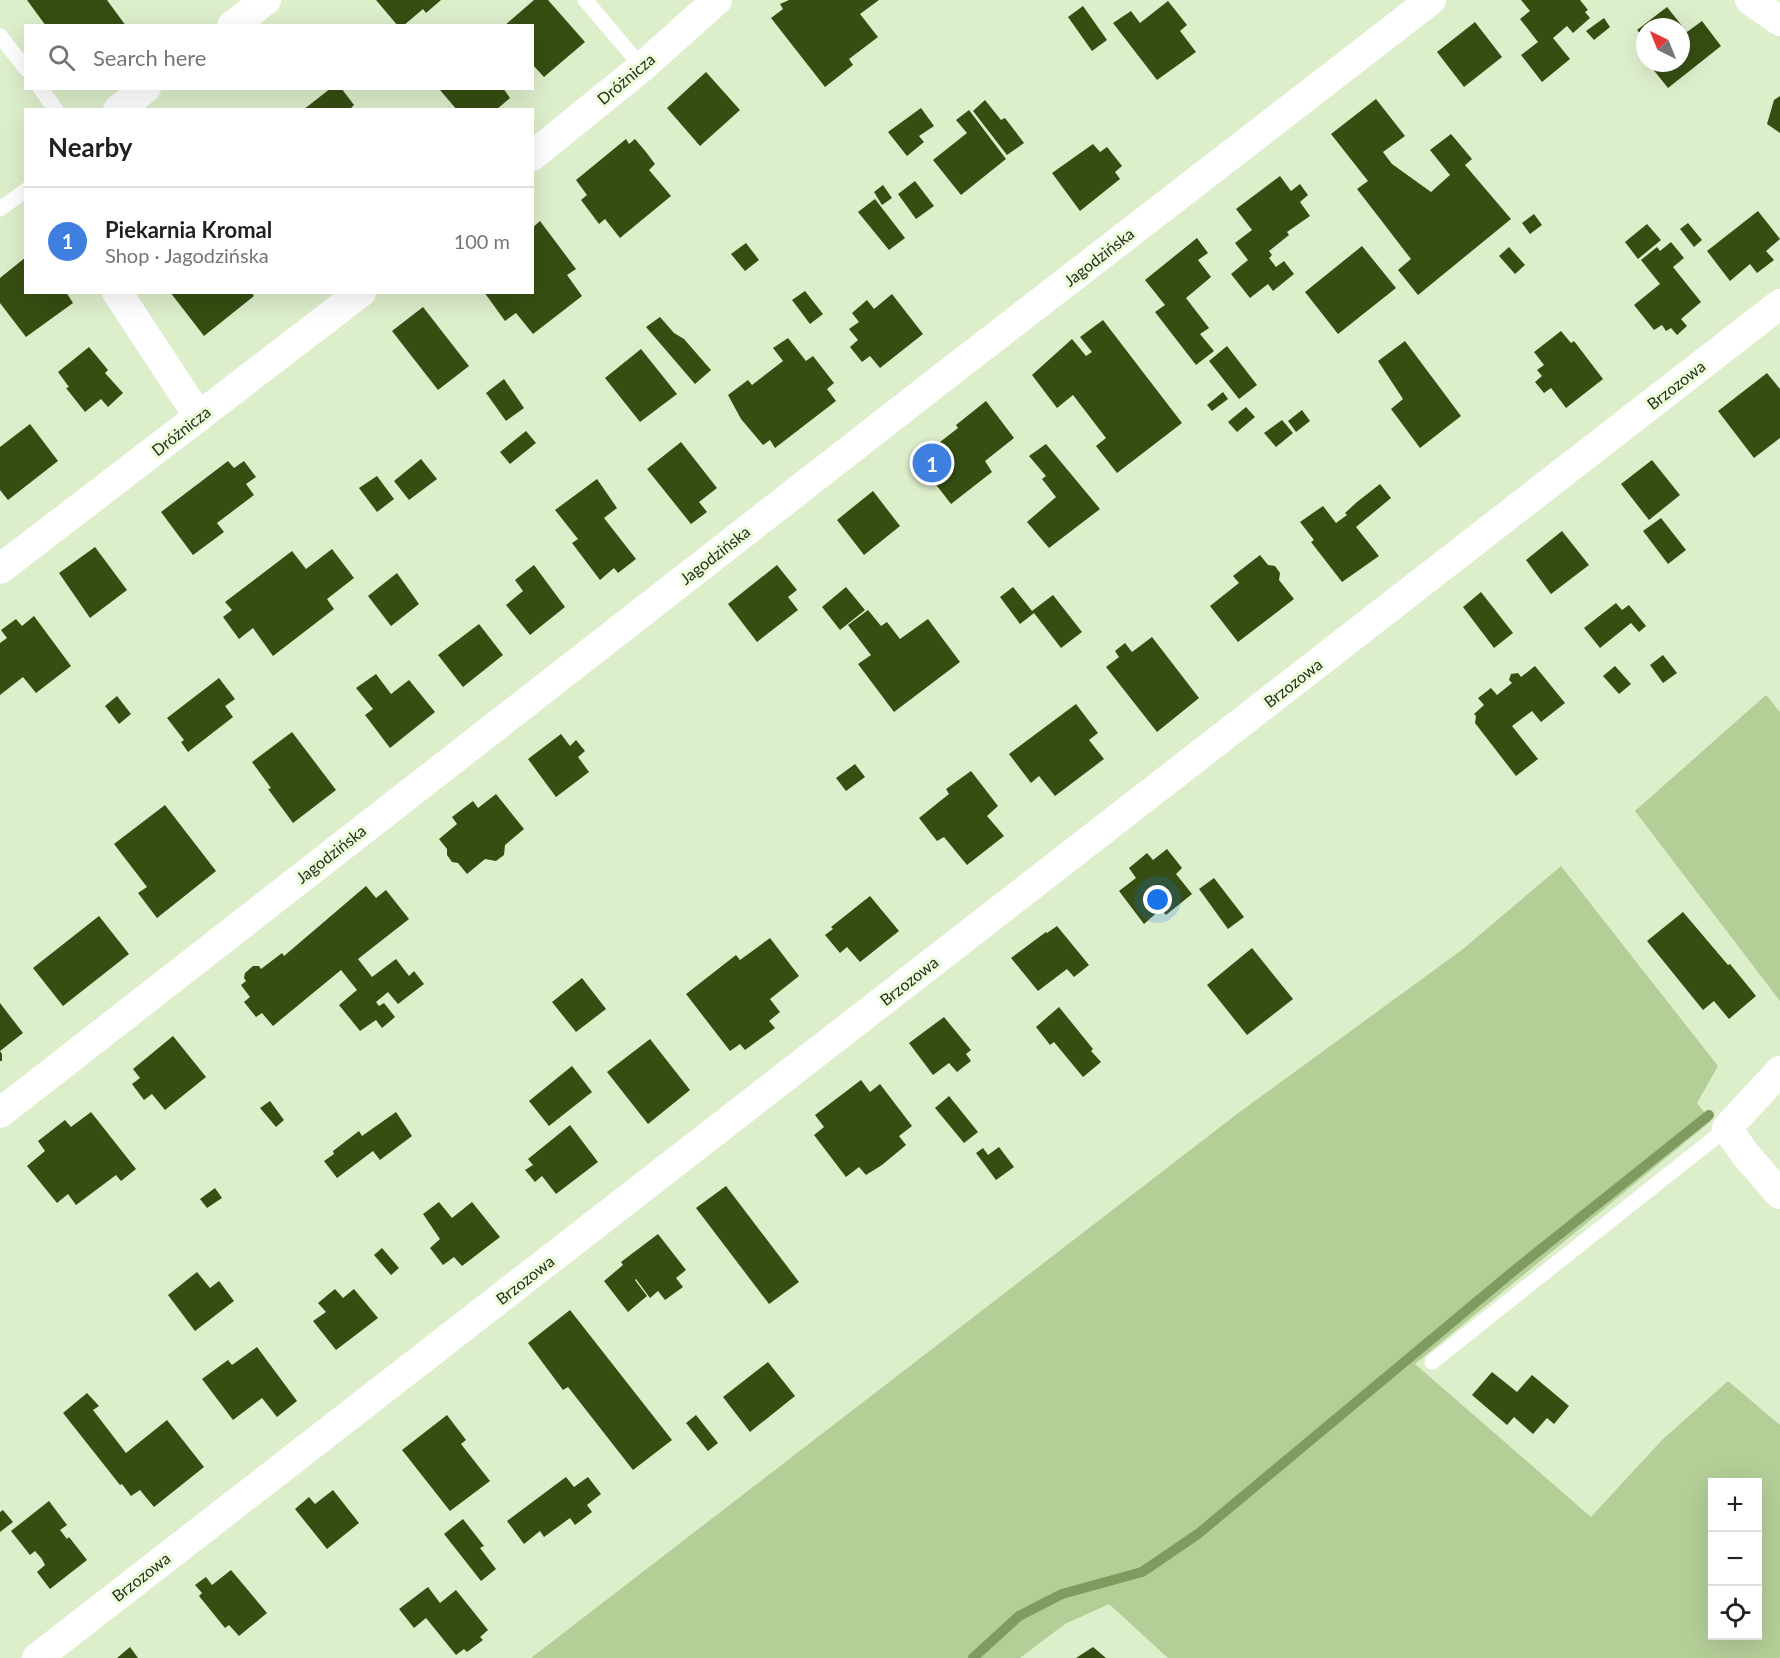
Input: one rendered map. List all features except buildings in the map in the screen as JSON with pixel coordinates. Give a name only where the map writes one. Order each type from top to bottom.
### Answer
[{"type":"street","points":[[235,24],[266,0]]},
{"type":"street","name":"Dróżnicza","points":[[534,154],[642,67],[717,0]]},
{"type":"street","name":"Jagodzińska","points":[[0,1113],[1431,0]]},
{"type":"street","points":[[1750,0],[1780,21]]},
{"type":"street","points":[[121,108],[143,90]]},
{"type":"street","points":[[118,294],[199,417]]},
{"type":"street","name":"Dróżnicza","points":[[0,569],[358,294]]},
{"type":"street","name":"Brzozowa","points":[[37,1658],[1780,304]]},
{"type":"street","points":[[1780,1071],[1727,1128],[1745,1154],[1780,1194]]},
{"type":"lane","points":[[585,0],[642,67]]},
{"type":"lane","points":[[0,36],[24,66]]},
{"type":"lane","points":[[41,90],[55,108]]},
{"type":"lane","points":[[0,209],[24,191]]},
{"type":"lane","points":[[1432,1362],[1727,1128]]},
{"type":"green space","points":[[1766,695],[1780,712],[1780,1001],[1635,811]]},
{"type":"green space","points":[[1561,866],[1718,1066],[1697,1103],[1711,1121],[1415,1364],[1591,1517],[1662,1440],[1728,1381],[1780,1425],[1780,1658],[1168,1658],[1109,1604],[1065,1624],[1020,1658],[531,1658],[1237,1114],[1463,949]]},
{"type":"waterway","points":[[973,1658],[1019,1616],[1062,1594],[1142,1572],[1198,1534],[1516,1269],[1709,1115]]},
{"type":"place","name":"Piekarnia Kromal","points":[[932,463]]}]
